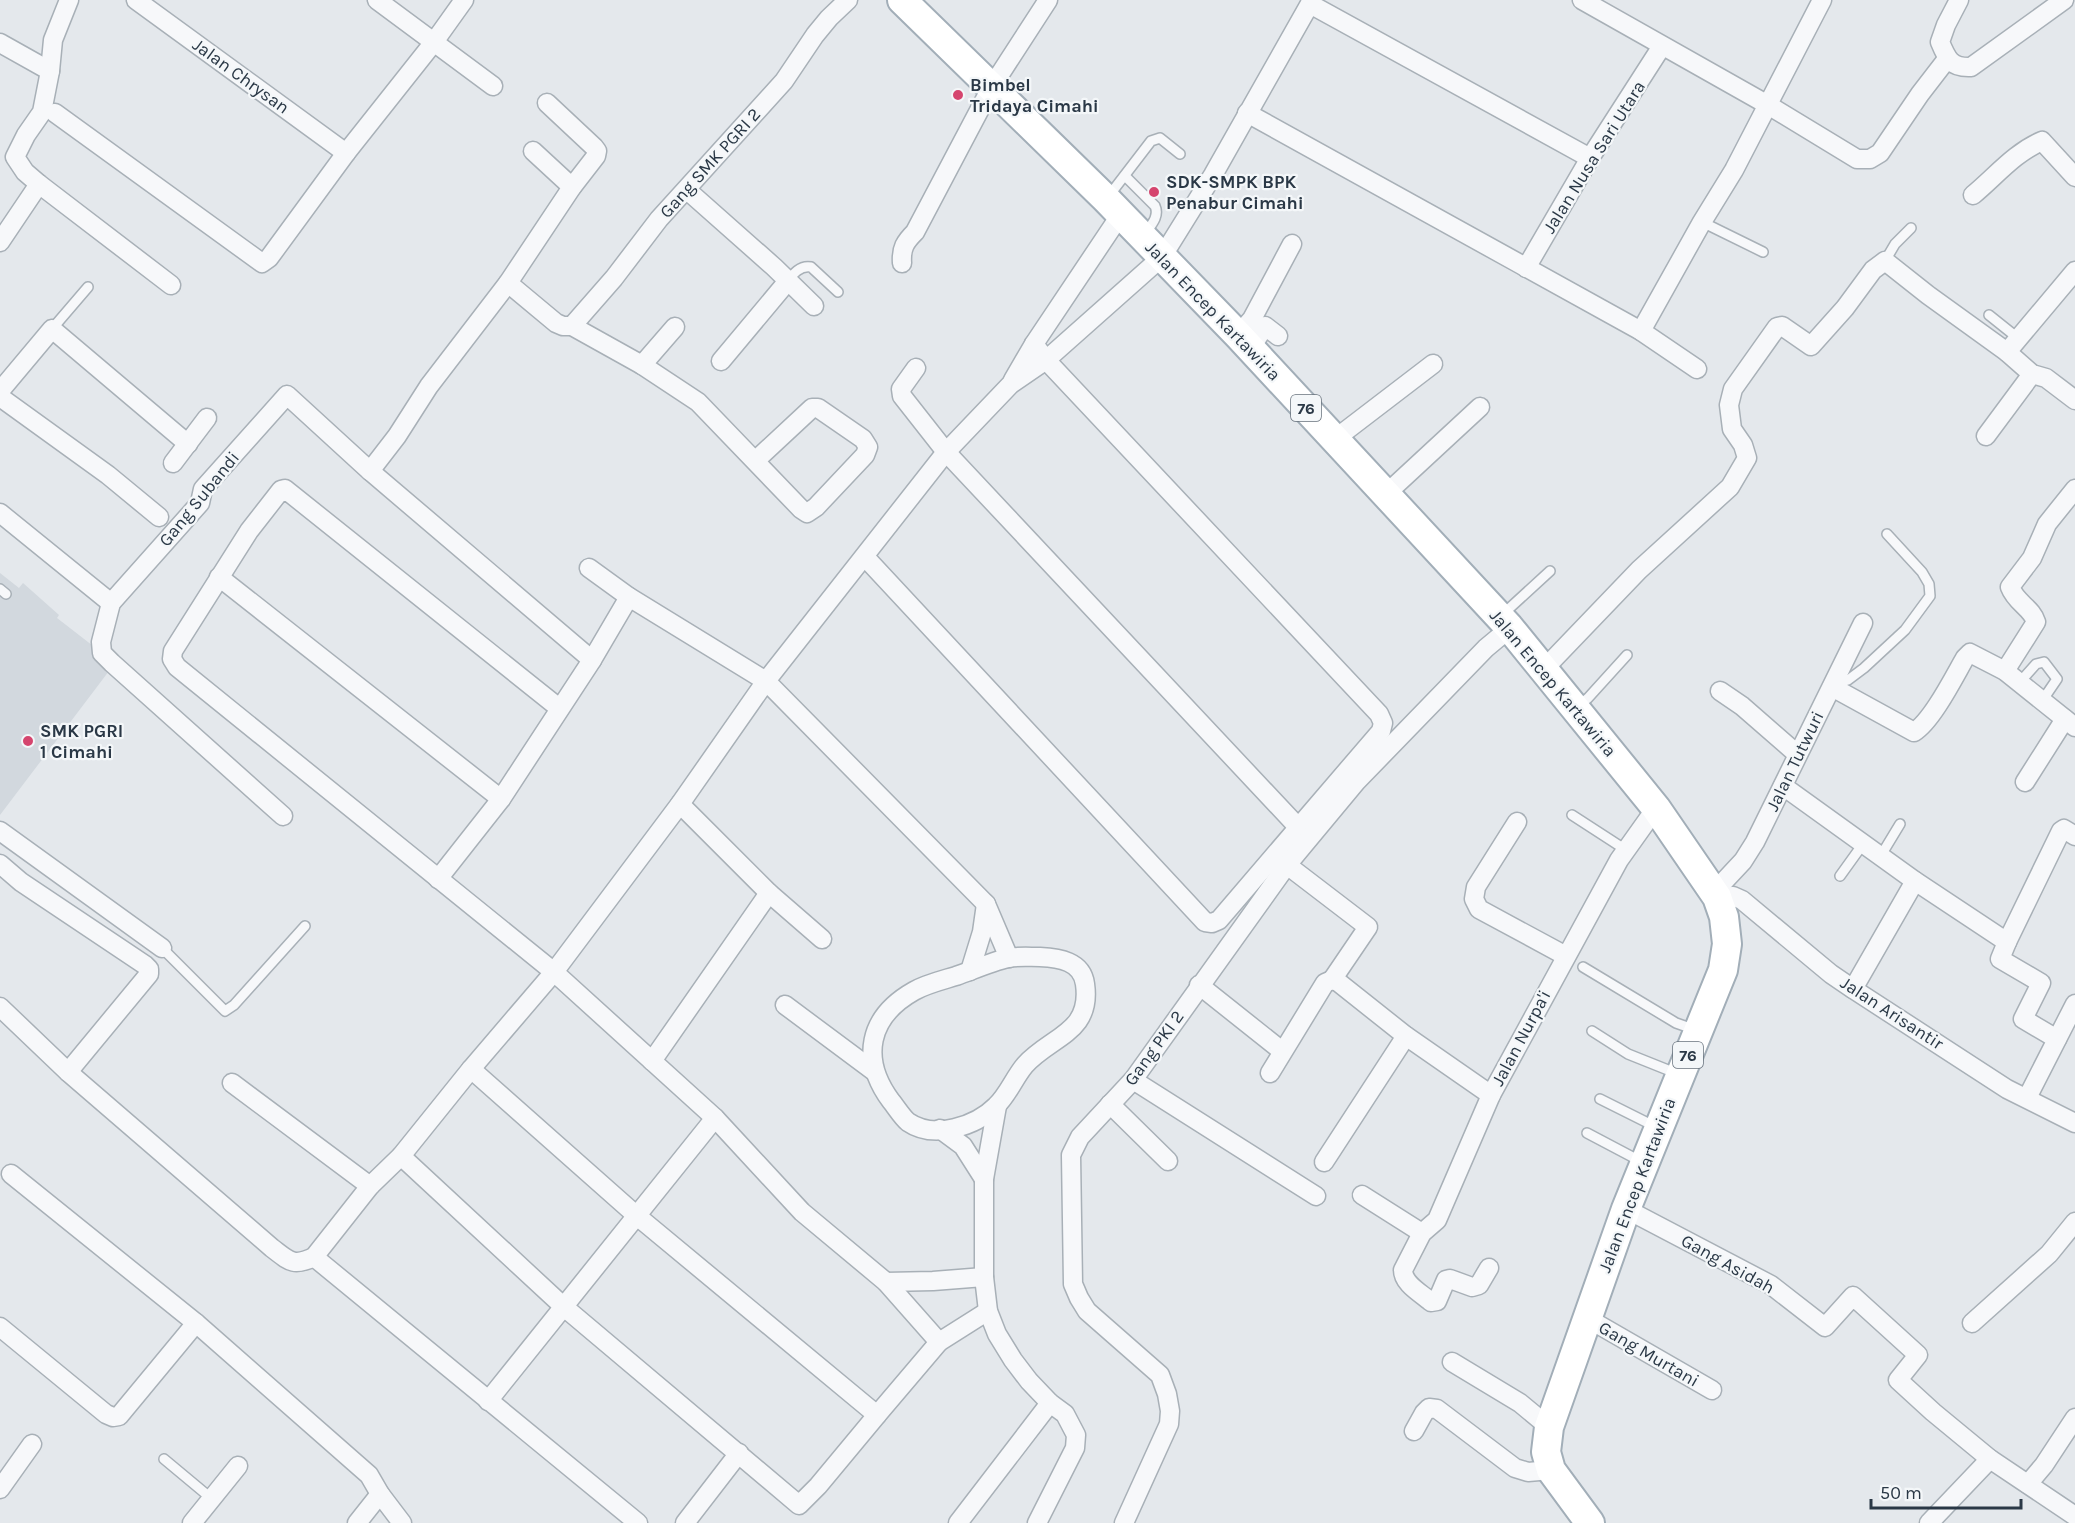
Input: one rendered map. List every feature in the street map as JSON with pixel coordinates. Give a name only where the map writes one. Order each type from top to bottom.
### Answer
[{"type":"main road","name":"Jalan Encep Kartawiria","points":[[903,0],[1113,207],[1244,342],[1506,623],[1656,808],[1716,894],[1724,916],[1727,944],[1722,970],[1626,1209],[1548,1427],[1546,1452],[1551,1470],[1590,1523]]},
{"type":"street","points":[[69,0],[53,40],[42,112],[26,135],[15,157],[25,172],[39,184],[171,285]]},
{"type":"street","name":"Jalan Chrysan","points":[[136,0],[346,153]]},
{"type":"street","points":[[377,0],[493,86]]},
{"type":"street","points":[[56,113],[262,263],[269,258],[346,153],[434,42],[464,0]]},
{"type":"street","name":"Gang SMK PGRI 2","points":[[572,326],[614,278],[660,219],[784,81],[829,18],[848,0]]},
{"type":"street","points":[[902,263],[902,252],[906,241],[915,232],[991,88],[1048,0]]},
{"type":"street","points":[[1582,0],[1768,105],[1857,159],[1870,159],[1880,153],[1947,59]]},
{"type":"street","points":[[1641,331],[1734,170],[1822,0]]},
{"type":"street","points":[[1959,0],[1940,42],[1947,59],[1960,67],[1971,67],[2064,0]]},
{"type":"street","points":[[0,1007],[68,1072],[290,1262],[301,1263],[314,1257],[370,1186],[401,1156],[471,1069],[554,972],[680,804],[766,681],[946,452],[1011,384],[1046,360],[1152,247],[1213,175],[1311,2],[1590,158]]},
{"type":"street","points":[[0,43],[50,70]]},
{"type":"street","name":"Jalan Nusa Sari Utara","points":[[1526,268],[1590,158],[1662,46]]},
{"type":"street","points":[[547,103],[597,151],[596,156],[572,187],[508,283],[429,386],[397,436],[370,471],[592,660]]},
{"type":"street","points":[[1247,113],[1641,331],[1697,369]]},
{"type":"street","points":[[1973,195],[1995,176],[2005,163],[2042,141],[2075,177]]},
{"type":"street","points":[[533,151],[572,187]]},
{"type":"street","points":[[0,242],[39,184]]},
{"type":"street","points":[[687,190],[774,267],[814,306]]},
{"type":"street","points":[[1011,384],[1113,207]]},
{"type":"street","points":[[1244,342],[1252,319],[1292,244]]},
{"type":"street","points":[[1544,669],[1639,570],[1730,487],[1747,458],[1743,445],[1732,429],[1729,405],[1733,389],[1777,327],[1782,326],[1811,346],[1845,308],[1873,270],[1885,261],[1936,301],[2013,346],[2032,374],[2046,378],[2075,400]]},
{"type":"street","points":[[2013,346],[2075,271]]},
{"type":"street","points":[[721,361],[787,282]]},
{"type":"street","points":[[508,283],[556,323],[572,326],[642,365],[698,402],[801,509],[807,513],[816,507],[864,455],[868,447],[863,439],[818,408],[812,408],[755,461]]},
{"type":"street","points":[[1244,342],[1265,326],[1268,326],[1278,336]]},
{"type":"street","points":[[642,365],[675,327]]},
{"type":"street","points":[[0,391],[52,329],[188,444]]},
{"type":"street","points":[[865,557],[1205,922],[1219,920],[1381,731],[1383,723],[1379,714],[1046,360],[1034,344]]},
{"type":"street","points":[[1335,439],[1433,364]]},
{"type":"street","points":[[916,368],[902,389],[902,396],[946,452],[1298,827]]},
{"type":"street","points":[[1986,436],[2032,374]]},
{"type":"street","name":"Gang Subandi","points":[[111,603],[200,503],[203,489],[287,395],[370,471]]},
{"type":"street","points":[[0,397],[108,475],[159,517]]},
{"type":"street","points":[[1386,494],[1480,407]]},
{"type":"street","points":[[173,463],[207,418]]},
{"type":"street","points":[[2012,677],[2036,622],[2034,615],[2014,597],[2010,587],[2032,558],[2048,524],[2075,489]]},
{"type":"street","points":[[559,708],[289,490],[281,490],[249,531],[173,651],[172,659],[177,667],[554,972],[715,1118],[802,1212],[886,1282],[939,1342]]},
{"type":"street","points":[[0,513],[111,603],[101,642],[102,653],[283,816]]},
{"type":"street","points":[[589,568],[629,597],[766,681],[986,904],[1009,958]]},
{"type":"street","points":[[219,577],[501,799]]},
{"type":"street","points":[[438,879],[501,799],[592,660],[629,597]]},
{"type":"street","name":"Gang PKI 2","points":[[1124,1523],[1169,1424],[1170,1411],[1160,1375],[1087,1311],[1073,1284],[1071,1155],[1080,1137],[1133,1080],[1287,865],[1356,782],[1486,648],[1506,623]]},
{"type":"street","name":"Jalan Tutwuri","points":[[1716,894],[1743,861],[1783,786],[1863,623]]},
{"type":"street","points":[[1832,686],[1914,732],[1920,729],[1970,653],[2012,677],[2070,723],[2025,782]]},
{"type":"street","points":[[1720,691],[1748,710],[1797,754]]},
{"type":"street","points":[[1783,786],[1880,857],[2007,942]]},
{"type":"street","points":[[680,804],[769,893],[822,939]]},
{"type":"street","name":"Jalan Nurpa'i","points":[[1489,1268],[1479,1285],[1472,1287],[1446,1280],[1435,1302],[1431,1302],[1407,1282],[1403,1275],[1403,1270],[1422,1233],[1437,1220],[1491,1095],[1566,956],[1626,850],[1656,808]]},
{"type":"street","points":[[1517,822],[1476,887],[1474,899],[1479,909],[1566,956]]},
{"type":"street","points":[[2057,1039],[2023,1019],[2041,983],[2000,959],[2061,831],[2064,829],[2075,837]]},
{"type":"street","points":[[0,831],[162,948]]},
{"type":"street","points":[[0,864],[21,882],[149,969],[148,974],[68,1072]]},
{"type":"street","points":[[1270,1073],[1325,983],[1332,980],[1368,927],[1287,865]]},
{"type":"street","points":[[1853,989],[1915,881]]},
{"type":"street","points":[[652,1061],[769,893]]},
{"type":"street","name":"Jalan Arisantir","points":[[1716,894],[1733,896],[1750,906],[1831,974],[1853,989],[2007,1089],[2075,1123]]},
{"type":"street","points":[[970,971],[982,932],[986,904]]},
{"type":"street","points":[[1009,958],[1057,958],[1073,963],[1084,976],[1087,996],[1086,1010],[1078,1022],[1024,1066],[997,1106],[975,1122],[957,1129],[925,1128],[909,1122],[883,1090],[875,1072],[871,1051],[875,1031],[886,1012],[915,990],[970,971],[1009,958]]},
{"type":"street","points":[[1332,980],[1338,982],[1406,1036],[1491,1095]]},
{"type":"street","points":[[1199,985],[1282,1051]]},
{"type":"street","points":[[2027,1098],[2075,1004]]},
{"type":"street","points":[[785,1005],[875,1072]]},
{"type":"street","points":[[1324,1162],[1406,1036]]},
{"type":"street","points":[[471,1069],[638,1216],[877,1415]]},
{"type":"street","points":[[1133,1080],[1316,1196]]},
{"type":"street","points":[[232,1083],[370,1186]]},
{"type":"street","points":[[1110,1104],[1168,1161]]},
{"type":"street","points":[[997,1106],[984,1179],[984,1277],[988,1311],[997,1334],[1013,1360],[1050,1403],[1065,1414],[1076,1435],[1075,1448],[1037,1523]]},
{"type":"street","points":[[488,1401],[715,1118]]},
{"type":"street","points":[[940,1129],[963,1146],[984,1179]]},
{"type":"street","points":[[401,1156],[564,1307],[800,1505],[939,1342],[988,1311]]},
{"type":"street","points":[[11,1174],[196,1323],[369,1474],[380,1494],[402,1523]]},
{"type":"street","points":[[1362,1195],[1422,1233]]},
{"type":"street","name":"Gang Asidah","points":[[1626,1209],[1771,1285],[1825,1327],[1853,1296],[1918,1355],[1898,1380],[1990,1459]]},
{"type":"street","points":[[1972,1323],[2049,1254],[2075,1222]]},
{"type":"street","points":[[314,1257],[638,1523]]},
{"type":"street","points":[[886,1282],[984,1277]]},
{"type":"street","name":"Gang Murtani","points":[[1587,1318],[1712,1390]]},
{"type":"street","points":[[0,1327],[106,1414],[113,1417],[119,1416],[196,1323]]},
{"type":"street","points":[[1452,1362],[1520,1403],[1548,1427]]},
{"type":"street","points":[[958,1523],[1050,1403]]},
{"type":"street","points":[[1414,1431],[1429,1408],[1437,1409],[1515,1468],[1528,1472],[1551,1470]]},
{"type":"street","points":[[2028,1484],[2044,1465],[2075,1418]]},
{"type":"street","points":[[0,1489],[32,1444]]},
{"type":"street","points":[[685,1523],[739,1453]]},
{"type":"street","points":[[1929,1523],[1990,1459],[2075,1516]]},
{"type":"street","points":[[192,1523],[238,1466]]},
{"type":"street","points":[[357,1523],[380,1494]]},
{"type":"lane","points":[[1113,207],[1125,176],[1151,141],[1160,138],[1180,154]]},
{"type":"lane","points":[[1125,176],[1155,206],[1157,211],[1152,247]]},
{"type":"lane","points":[[1702,222],[1762,252]]},
{"type":"lane","points":[[1885,261],[1889,252],[1911,228]]},
{"type":"lane","points":[[787,282],[801,267],[807,266],[811,267],[837,292]]},
{"type":"lane","points":[[52,329],[88,287]]},
{"type":"lane","points":[[1989,315],[2013,346]]},
{"type":"lane","points":[[1832,686],[1848,680],[1864,668],[1905,630],[1930,596],[1929,584],[1922,572],[1887,534]]},
{"type":"lane","points":[[1506,623],[1550,571]]},
{"type":"lane","points":[[1575,708],[1588,698],[1627,654]]},
{"type":"lane","points":[[2012,677],[2044,662],[2057,679],[2042,701]]},
{"type":"lane","points":[[1572,815],[1626,850]]},
{"type":"lane","points":[[1880,857],[1900,824]]},
{"type":"lane","points":[[1839,876],[1863,844]]},
{"type":"lane","points":[[162,948],[225,1011],[234,1005],[305,926]]},
{"type":"lane","points":[[1583,968],[1676,1023],[1698,1030]]},
{"type":"lane","points":[[1592,1031],[1628,1054],[1680,1075]]},
{"type":"lane","points":[[1600,1099],[1658,1128]]},
{"type":"lane","points":[[1587,1133],[1644,1164]]},
{"type":"lane","points":[[164,1459],[212,1499]]},
{"type":"shaded area","name":"SMK PGRI 1 Cimahi","points":[[0,573],[19,588],[23,583],[59,615],[57,618],[97,649],[112,667],[0,815]]},
{"type":"place","name":"Bimbel Tridaya Cimahi","points":[[958,95]]},
{"type":"place","name":"SDK-SMPK BPK Penabur Cimahi","points":[[1154,192]]},
{"type":"place","name":"SMK PGRI 1 Cimahi","points":[[28,741]]}]
